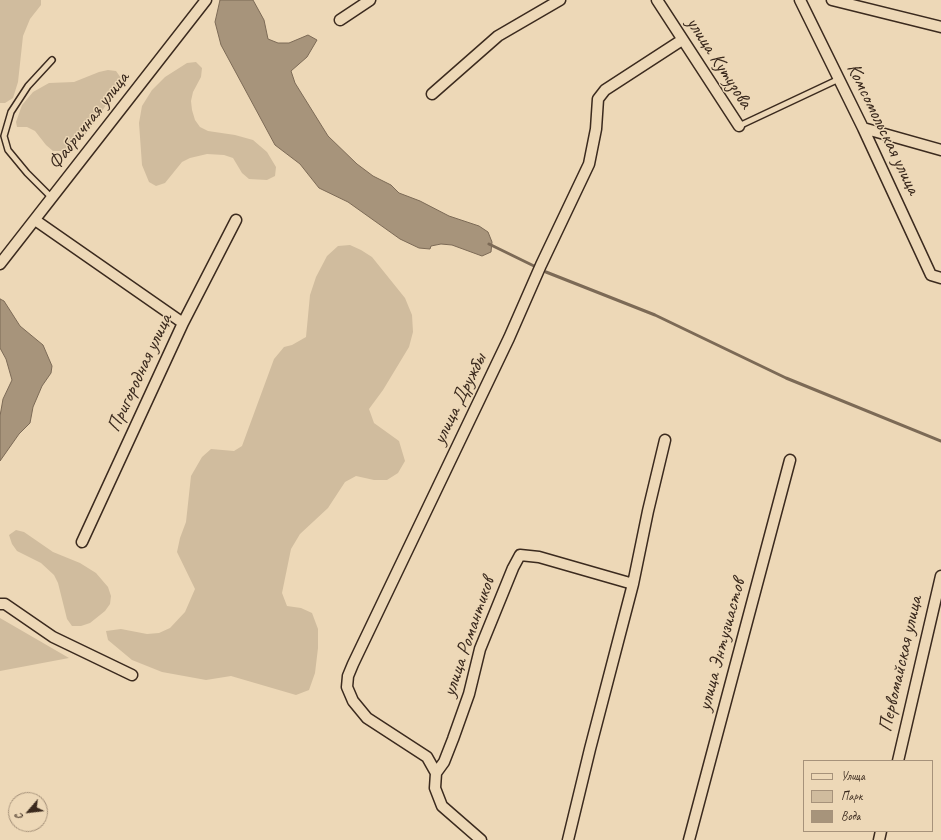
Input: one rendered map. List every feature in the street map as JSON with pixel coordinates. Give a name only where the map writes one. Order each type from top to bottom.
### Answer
[{"type":"street","points":[[340,20],[370,0]]},
{"type":"street","points":[[432,94],[498,36],[560,0]]},
{"type":"street","name":"улица Кутузова","points":[[657,0],[739,126]]},
{"type":"street","name":"Комсомольская улица","points":[[800,0],[936,277]]},
{"type":"street","points":[[832,0],[941,27]]},
{"type":"street","name":"Фабричная улица","points":[[0,264],[204,1]]},
{"type":"street","name":"улица Дружбы","points":[[436,773],[427,757],[367,718],[353,701],[347,687],[348,676],[509,338],[541,265],[589,164],[596,129],[598,99],[605,90],[682,40]]},
{"type":"street","points":[[863,128],[941,150]]},
{"type":"street","points":[[35,220],[183,323]]},
{"type":"street","name":"Пригородная улица","points":[[82,542],[183,323],[236,220]]},
{"type":"street","points":[[568,840],[633,584],[665,440]]},
{"type":"street","name":"улица Энтузиастов","points":[[689,840],[790,460]]},
{"type":"street","name":"улица Романтиков","points":[[436,773],[444,762],[453,739],[469,694],[480,649],[513,568],[520,555],[539,558],[633,584]]},
{"type":"street","name":"Первомайская улица","points":[[898,760],[941,576]]},
{"type":"street","points":[[0,604],[5,604],[53,637],[132,675]]},
{"type":"street","points":[[436,773],[435,788],[442,806],[481,840]]},
{"type":"lane","points":[[52,60],[28,86],[11,112],[4,136],[8,150],[27,173],[52,198]]},
{"type":"lane","points":[[739,126],[839,79]]},
{"type":"green space","points":[[0,0],[41,0],[41,5],[30,19],[23,36],[18,82],[13,98],[5,103],[0,103]]},
{"type":"green space","points":[[196,62],[202,68],[201,77],[193,92],[191,101],[195,120],[200,127],[208,131],[235,135],[253,140],[267,152],[276,167],[275,176],[267,180],[249,179],[242,173],[233,158],[224,155],[207,154],[190,158],[182,162],[165,183],[156,186],[149,182],[142,165],[139,123],[142,106],[152,90],[165,77],[187,63]]},
{"type":"green space","points":[[108,70],[116,71],[121,78],[119,86],[89,130],[70,148],[62,151],[53,151],[35,131],[27,127],[17,127],[16,122],[22,105],[33,92],[49,83],[74,82]]},
{"type":"green space","points":[[350,245],[372,257],[405,298],[412,315],[413,332],[409,347],[383,390],[369,409],[374,423],[399,441],[405,461],[398,473],[387,480],[374,480],[356,476],[345,482],[328,508],[300,534],[291,549],[282,593],[287,606],[301,608],[312,613],[318,629],[318,648],[315,673],[309,690],[296,695],[231,676],[206,680],[162,672],[132,660],[108,640],[106,631],[121,629],[147,634],[159,633],[170,628],[185,612],[195,589],[177,552],[186,522],[191,476],[202,457],[211,449],[234,451],[242,446],[274,359],[284,347],[292,345],[306,337],[310,295],[316,277],[327,256],[338,246]]},
{"type":"green space","points":[[16,530],[24,532],[53,552],[80,563],[96,573],[108,587],[111,596],[110,604],[105,611],[90,623],[81,626],[72,626],[67,619],[58,583],[54,575],[41,563],[17,551],[12,544],[9,535]]},
{"type":"green space","points":[[0,618],[69,658],[0,671]]},
{"type":"water","points":[[220,0],[253,0],[264,20],[268,39],[278,43],[289,43],[308,35],[317,40],[307,57],[291,71],[295,83],[328,136],[357,164],[373,176],[391,185],[399,193],[420,201],[449,216],[479,226],[488,232],[492,242],[491,252],[482,256],[452,245],[441,244],[431,246],[430,249],[419,248],[400,239],[348,202],[319,188],[300,164],[275,145],[221,45],[215,22]]},
{"type":"water","points":[[0,299],[4,301],[20,326],[43,345],[52,366],[51,373],[42,386],[33,407],[30,423],[19,434],[0,461],[0,416],[3,399],[12,380],[6,359],[0,348]]},
{"type":"waterway","points":[[489,244],[534,266]]},
{"type":"waterway","points":[[546,272],[655,315],[786,378],[941,441]]}]
